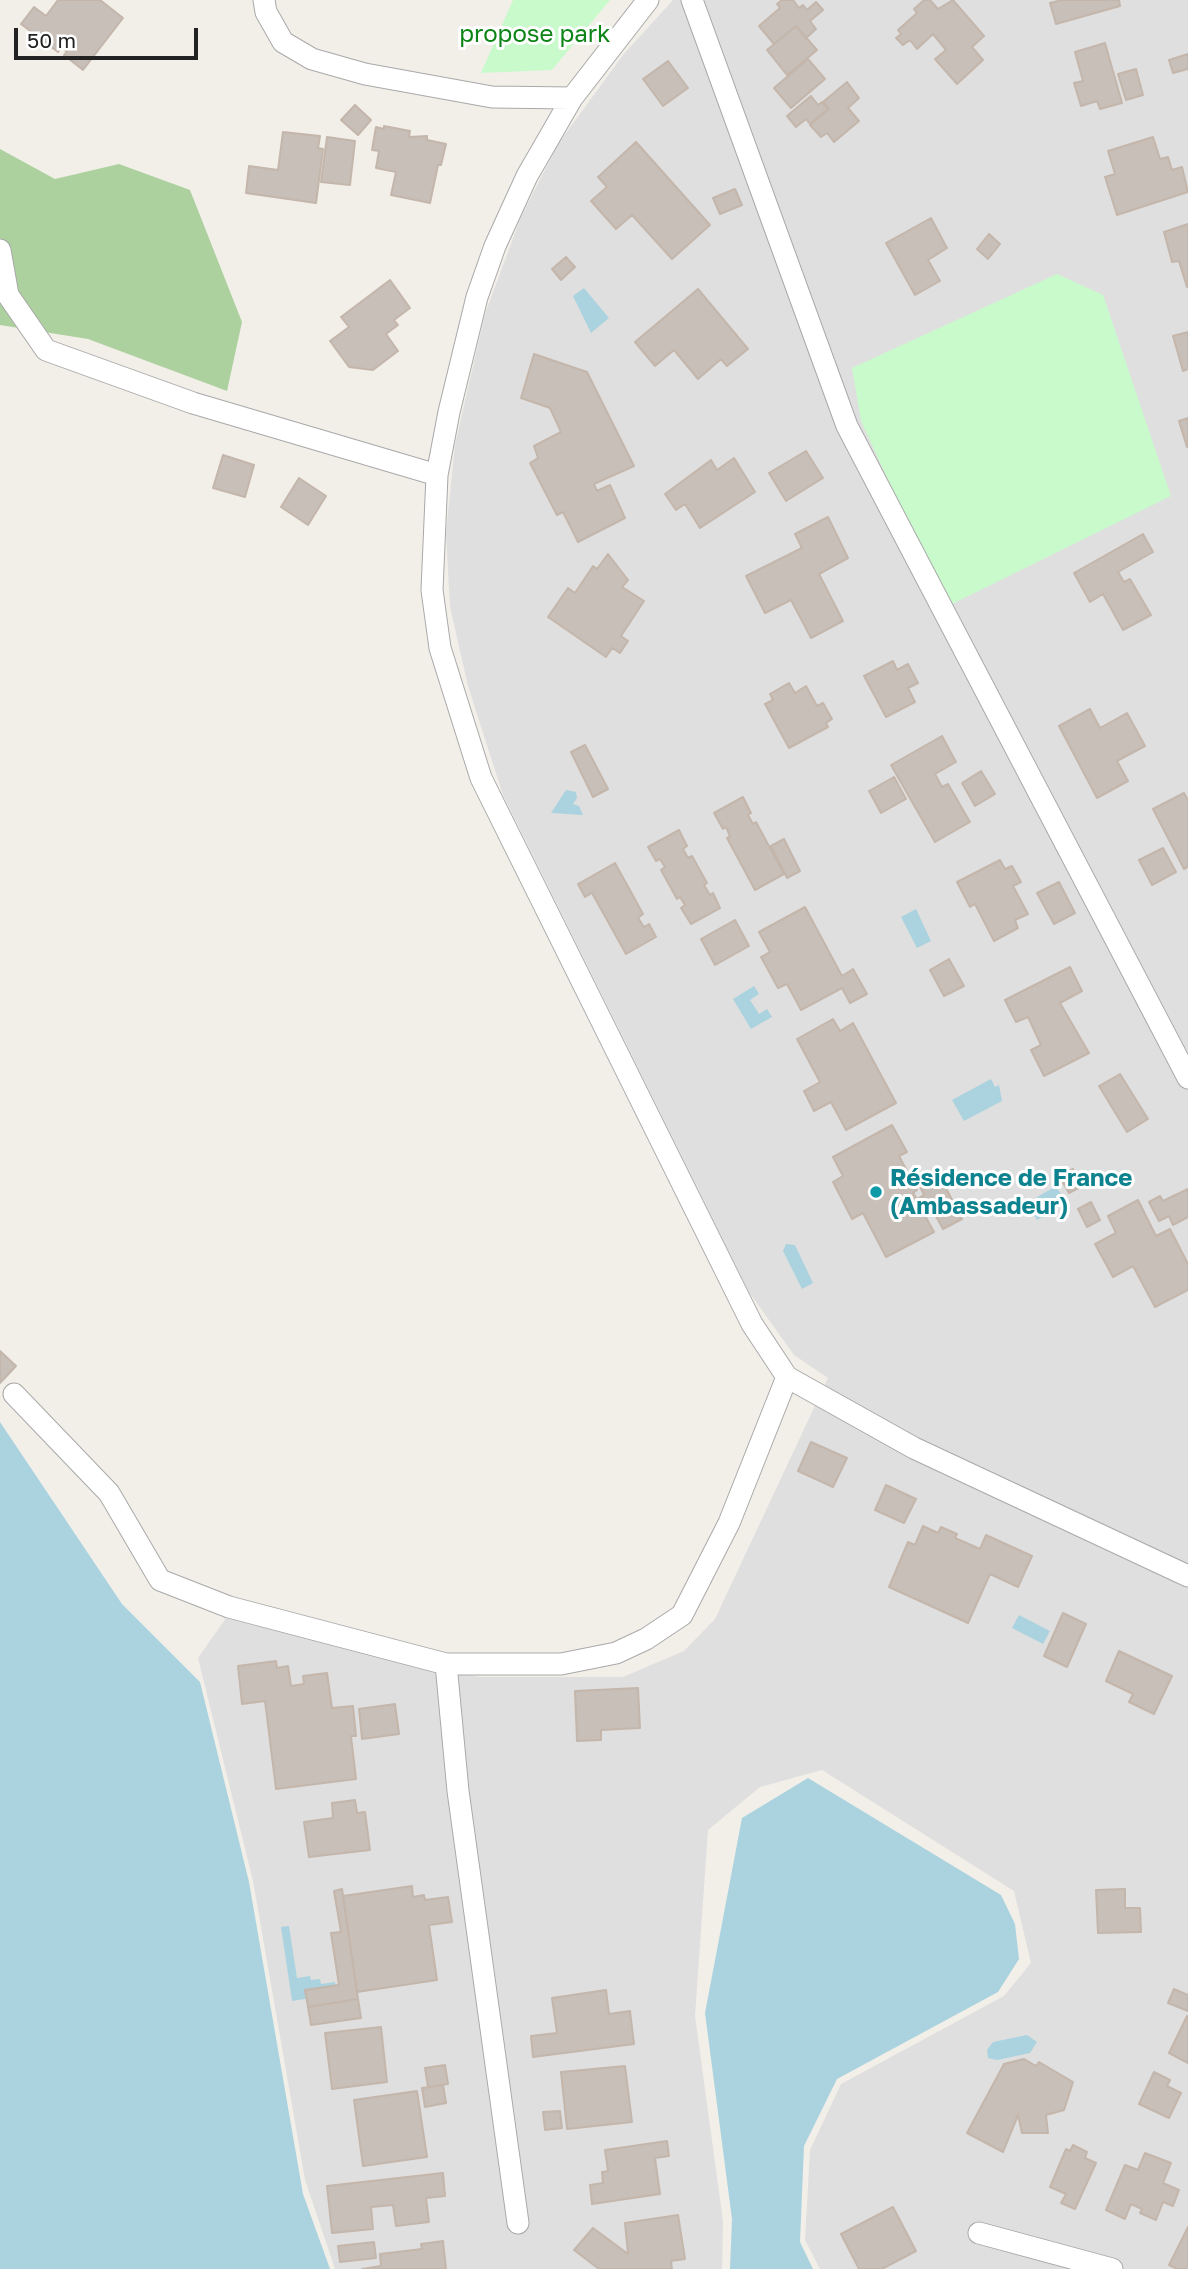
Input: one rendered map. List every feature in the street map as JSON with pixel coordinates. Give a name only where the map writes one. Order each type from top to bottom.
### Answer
[{"type":"street","points":[[264,0],[266,12],[283,43],[312,60],[365,74],[492,97],[572,98]]},
{"type":"street","points":[[648,0],[572,98],[527,176],[495,246],[477,298],[449,412],[437,475],[432,590],[440,648],[481,778],[752,1324],[787,1377],[914,1448],[1187,1572]]},
{"type":"street","points":[[692,0],[847,426],[1188,1078]]},
{"type":"street","points":[[0,250],[8,295],[46,350],[192,403],[437,475]]},
{"type":"street","points":[[14,1394],[109,1493],[160,1580],[229,1607],[446,1664],[561,1664],[616,1653],[646,1639],[682,1615],[729,1523],[787,1377]]},
{"type":"street","points":[[446,1664],[458,1791],[518,2223]]},
{"type":"street","points":[[979,2232],[1112,2269]]},
{"type":"shaded area","points":[[673,0],[1188,0],[1188,2269],[820,2269],[805,2240],[810,2150],[841,2084],[1004,1996],[1031,1963],[1014,1891],[822,1770],[760,1787],[708,1830],[695,2016],[723,2221],[722,2269],[335,2269],[305,2180],[253,1881],[198,1658],[226,1618],[427,1669],[480,1677],[623,1677],[684,1651],[715,1619],[828,1378],[794,1355],[749,1292],[503,795],[468,686],[450,607],[446,533],[455,445],[485,314],[521,217],[558,144],[623,55]]},
{"type":"green space","name":"propose park","points":[[513,0],[610,0],[552,70],[481,73]]},
{"type":"green space","points":[[0,149],[55,179],[119,164],[190,190],[242,322],[227,391],[88,339],[0,325]]},
{"type":"green space","points":[[1057,274],[1103,295],[1171,496],[946,607],[861,421],[852,368]]},
{"type":"water","points":[[584,288],[609,318],[591,333],[573,296]]},
{"type":"water","points":[[566,790],[576,792],[577,798],[573,804],[579,806],[583,815],[551,813]]},
{"type":"water","points":[[916,909],[931,941],[917,948],[901,917]]},
{"type":"water","points":[[754,986],[759,994],[750,1000],[759,1014],[767,1009],[772,1017],[751,1029],[733,999]]},
{"type":"water","points":[[991,1079],[995,1087],[999,1085],[1002,1101],[964,1121],[952,1100]]},
{"type":"water","points":[[1056,1186],[1066,1203],[1037,1220],[1027,1203]]},
{"type":"water","points":[[786,1244],[795,1245],[813,1283],[802,1289],[783,1251]]},
{"type":"water","points":[[0,1422],[122,1604],[200,1682],[249,1882],[303,2194],[330,2269],[0,2269]]},
{"type":"water","points":[[1019,1615],[1050,1631],[1043,1644],[1012,1628]]},
{"type":"water","points":[[808,1778],[1001,1895],[1015,1924],[1019,1959],[998,1992],[837,2079],[804,2146],[800,2242],[813,2269],[730,2269],[732,2219],[705,2013],[742,1818]]},
{"type":"water","points":[[289,1926],[297,1978],[310,1976],[311,1980],[320,1979],[321,1984],[335,1982],[337,1994],[292,2001],[281,1927]]},
{"type":"water","points":[[1027,2035],[1037,2042],[1030,2053],[997,2060],[988,2058],[987,2050],[993,2042]]},
{"type":"building","points":[[58,0],[100,0],[123,18],[83,70],[64,55],[67,52],[61,47],[58,52],[21,24],[34,7],[46,16]]},
{"type":"building","points":[[782,0],[793,0],[799,8],[803,5],[807,10],[816,2],[823,10],[810,21],[816,29],[806,38],[796,26],[774,44],[759,26],[780,8],[777,4]]},
{"type":"building","points":[[924,0],[930,0],[938,9],[953,0],[984,36],[972,47],[983,60],[957,84],[935,59],[946,50],[933,34],[917,49],[910,40],[903,45],[896,38],[901,34],[898,30],[917,13],[914,9]]},
{"type":"building","points":[[1062,0],[1119,0],[1120,6],[1056,24],[1050,3]]},
{"type":"building","points":[[796,26],[817,50],[787,75],[767,50]]},
{"type":"building","points":[[1105,43],[1122,103],[1100,109],[1097,101],[1081,106],[1074,83],[1083,81],[1075,52]]},
{"type":"building","points":[[1188,54],[1188,69],[1173,73],[1169,60]]},
{"type":"building","points":[[808,59],[825,79],[791,108],[774,88]]},
{"type":"building","points":[[668,61],[688,88],[663,106],[643,79]]},
{"type":"building","points":[[1136,69],[1143,95],[1126,100],[1118,74]]},
{"type":"building","points":[[847,82],[859,98],[848,108],[859,121],[834,142],[827,133],[821,137],[810,125],[829,109],[823,102]]},
{"type":"building","points":[[811,96],[818,105],[822,102],[828,109],[810,124],[806,119],[796,127],[787,116]]},
{"type":"building","points":[[355,105],[371,120],[358,135],[341,120]]},
{"type":"building","points":[[384,126],[410,131],[409,137],[427,136],[427,140],[446,144],[441,165],[438,165],[430,203],[391,195],[396,172],[376,168],[379,151],[372,150],[376,127],[384,129]]},
{"type":"building","points":[[283,132],[320,136],[318,148],[323,149],[316,203],[246,193],[249,166],[278,170]]},
{"type":"building","points":[[327,137],[355,141],[350,185],[321,182]]},
{"type":"building","points":[[1153,137],[1160,159],[1168,157],[1172,170],[1182,167],[1188,192],[1117,215],[1105,177],[1115,174],[1108,151]]},
{"type":"building","points":[[636,142],[710,225],[672,259],[632,215],[616,229],[591,201],[607,187],[598,177]]},
{"type":"building","points":[[735,189],[742,205],[720,214],[713,198]]},
{"type":"building","points":[[931,218],[947,248],[928,260],[940,281],[915,295],[886,243]]},
{"type":"building","points":[[1188,224],[1187,287],[1179,261],[1172,262],[1164,232]]},
{"type":"building","points":[[989,234],[1000,244],[988,259],[977,249]]},
{"type":"building","points":[[566,257],[575,267],[561,280],[552,269]]},
{"type":"building","points":[[390,280],[410,308],[394,320],[398,325],[386,334],[398,351],[373,370],[349,367],[330,341],[349,327],[341,317]]},
{"type":"building","points":[[698,289],[748,349],[727,366],[721,359],[698,379],[674,350],[655,366],[635,342]]},
{"type":"building","points":[[1188,332],[1188,369],[1183,371],[1173,336]]},
{"type":"building","points":[[534,354],[587,372],[634,466],[594,484],[597,491],[610,485],[625,518],[578,542],[563,512],[557,515],[530,463],[538,458],[534,446],[561,432],[550,408],[521,398]]},
{"type":"building","points":[[1188,418],[1188,447],[1187,447],[1179,421]]},
{"type":"building","points":[[806,451],[823,478],[786,501],[769,473]]},
{"type":"building","points":[[223,455],[254,465],[245,497],[213,488]]},
{"type":"building","points":[[734,458],[755,492],[700,528],[685,504],[676,510],[665,494],[711,460],[717,470]]},
{"type":"building","points":[[299,478],[326,496],[308,525],[281,507]]},
{"type":"building","points":[[828,517],[848,558],[819,574],[843,621],[811,638],[791,600],[765,613],[746,576],[802,548],[795,534]]},
{"type":"building","points":[[1143,534],[1153,552],[1118,572],[1124,582],[1130,579],[1151,615],[1123,630],[1103,594],[1090,602],[1074,573]]},
{"type":"building","points":[[608,554],[628,580],[622,587],[644,601],[621,636],[628,641],[620,653],[612,648],[606,657],[548,617],[568,588],[575,593],[593,566],[597,569]]},
{"type":"building","points":[[893,661],[897,670],[908,664],[918,683],[908,688],[915,702],[886,717],[864,676]]},
{"type":"building","points":[[789,683],[795,693],[806,686],[817,706],[823,703],[832,719],[826,723],[828,727],[789,748],[765,704],[773,700],[770,694]]},
{"type":"building","points":[[1090,709],[1100,728],[1127,713],[1145,746],[1117,761],[1128,781],[1097,798],[1059,726]]},
{"type":"building","points":[[942,736],[956,762],[935,774],[942,787],[948,784],[970,822],[935,842],[891,765]]},
{"type":"building","points":[[585,745],[608,789],[593,797],[571,752]]},
{"type":"building","points":[[981,771],[995,794],[975,806],[962,783]]},
{"type":"building","points":[[894,777],[906,799],[881,813],[869,791]]},
{"type":"building","points":[[1184,793],[1188,800],[1188,867],[1184,869],[1153,809]]},
{"type":"building","points":[[743,797],[751,813],[748,815],[753,824],[756,822],[784,874],[755,890],[727,838],[730,836],[726,827],[723,829],[714,813]]},
{"type":"building","points":[[679,830],[687,846],[683,849],[688,858],[692,856],[707,883],[704,885],[710,895],[713,893],[720,908],[691,924],[681,908],[685,905],[680,897],[677,899],[661,870],[665,867],[660,859],[656,861],[648,847]]},
{"type":"building","points":[[784,839],[800,871],[787,878],[771,846]]},
{"type":"building","points":[[1163,848],[1176,872],[1152,885],[1139,860]]},
{"type":"building","points":[[1000,860],[1005,869],[1012,866],[1021,882],[1013,886],[1028,914],[1015,920],[1018,928],[994,941],[975,904],[970,907],[957,882]]},
{"type":"building","points":[[615,863],[643,914],[638,918],[644,927],[649,924],[656,937],[626,954],[592,893],[585,897],[578,884]]},
{"type":"building","points":[[1059,882],[1075,913],[1054,924],[1037,893]]},
{"type":"building","points":[[805,907],[842,976],[853,969],[867,994],[850,1003],[842,988],[801,1010],[787,984],[778,988],[761,957],[770,952],[759,932]]},
{"type":"building","points":[[735,920],[749,946],[715,965],[701,939]]},
{"type":"building","points":[[949,959],[964,986],[944,996],[930,970]]},
{"type":"building","points":[[1070,967],[1082,991],[1060,1003],[1089,1053],[1044,1076],[1031,1050],[1041,1045],[1028,1017],[1016,1022],[1005,1000]]},
{"type":"building","points":[[833,1019],[840,1031],[853,1023],[896,1103],[846,1130],[831,1102],[814,1111],[804,1091],[820,1082],[797,1039]]},
{"type":"building","points":[[1120,1074],[1148,1119],[1127,1132],[1099,1086]]},
{"type":"building","name":"Résidence de France (Ambassadeur)","points":[[892,1125],[907,1152],[899,1156],[917,1190],[913,1193],[917,1199],[924,1195],[918,1182],[937,1171],[962,1219],[943,1229],[931,1207],[923,1212],[934,1232],[886,1257],[863,1213],[852,1219],[833,1182],[843,1176],[833,1157]]},
{"type":"building","points":[[1073,1169],[1082,1186],[1069,1193],[1059,1176]]},
{"type":"building","points":[[1188,1189],[1188,1217],[1173,1225],[1169,1216],[1159,1221],[1149,1202],[1160,1196],[1163,1201]]},
{"type":"building","points":[[1138,1200],[1156,1236],[1170,1229],[1188,1264],[1188,1290],[1155,1307],[1133,1266],[1113,1277],[1095,1244],[1116,1233],[1108,1216]]},
{"type":"building","points":[[1091,1202],[1100,1220],[1087,1227],[1078,1209]]},
{"type":"building","points":[[0,1351],[16,1366],[0,1383]]},
{"type":"building","points":[[811,1442],[847,1458],[833,1487],[798,1471]]},
{"type":"building","points":[[886,1485],[916,1499],[904,1523],[875,1510]]},
{"type":"building","points":[[923,1526],[938,1533],[941,1527],[957,1534],[955,1538],[980,1549],[986,1535],[1032,1556],[1018,1587],[990,1574],[968,1623],[889,1587],[908,1542],[915,1545]]},
{"type":"building","points":[[1063,1613],[1086,1624],[1067,1667],[1044,1656]]},
{"type":"building","points":[[1119,1651],[1172,1676],[1154,1714],[1129,1702],[1133,1694],[1106,1681]]},
{"type":"building","points":[[276,1661],[277,1668],[288,1666],[291,1686],[304,1684],[303,1676],[327,1673],[332,1708],[353,1706],[356,1736],[351,1736],[356,1779],[276,1789],[265,1701],[242,1704],[238,1666]]},
{"type":"building","points":[[638,1688],[640,1728],[601,1730],[601,1740],[577,1741],[575,1691]]},
{"type":"building","points":[[395,1704],[399,1734],[362,1739],[359,1709]]},
{"type":"building","points":[[355,1800],[357,1813],[365,1812],[370,1850],[309,1857],[304,1822],[333,1818],[332,1803]]},
{"type":"building","points":[[412,1886],[413,1897],[424,1895],[425,1900],[448,1897],[452,1922],[429,1925],[437,1980],[357,1992],[343,1896]]},
{"type":"building","points":[[342,1889],[358,1999],[308,2007],[305,1990],[339,1985],[331,1933],[341,1932],[334,1891]]},
{"type":"building","points":[[1125,1889],[1125,1908],[1140,1908],[1141,1932],[1098,1933],[1096,1890]]},
{"type":"building","points":[[1174,1989],[1188,1995],[1188,2011],[1168,2003]]},
{"type":"building","points":[[606,1990],[609,2014],[630,2011],[634,2044],[533,2057],[531,2036],[557,2033],[552,1998]]},
{"type":"building","points":[[358,1999],[361,2018],[311,2025],[308,2007]]},
{"type":"building","points":[[1188,2017],[1188,2063],[1169,2053]]},
{"type":"building","points":[[381,2027],[387,2082],[332,2089],[325,2033]]},
{"type":"building","points":[[1024,2059],[1036,2066],[1039,2062],[1073,2082],[1064,2110],[1046,2115],[1048,2133],[1022,2133],[1018,2115],[1003,2152],[967,2133],[1004,2064]]},
{"type":"building","points":[[445,2065],[448,2084],[428,2087],[425,2068]]},
{"type":"building","points":[[625,2066],[632,2122],[567,2129],[561,2072]]},
{"type":"building","points":[[1154,2072],[1170,2080],[1167,2086],[1181,2093],[1169,2118],[1139,2104]]},
{"type":"building","points":[[443,2085],[446,2103],[425,2107],[422,2088]]},
{"type":"building","points":[[417,2091],[427,2157],[363,2166],[354,2100]]},
{"type":"building","points":[[560,2111],[562,2128],[545,2130],[543,2112]]},
{"type":"building","points":[[667,2141],[669,2156],[655,2158],[660,2194],[592,2204],[590,2185],[603,2183],[602,2172],[608,2171],[605,2150]]},
{"type":"building","points":[[1073,2145],[1087,2152],[1085,2158],[1096,2163],[1075,2209],[1061,2203],[1066,2194],[1050,2187],[1066,2149],[1070,2151]]},
{"type":"building","points":[[1145,2153],[1171,2163],[1163,2183],[1179,2190],[1173,2206],[1163,2202],[1156,2220],[1140,2213],[1142,2209],[1131,2204],[1125,2219],[1106,2210],[1125,2165],[1138,2170]]},
{"type":"building","points":[[443,2173],[445,2196],[426,2198],[429,2222],[396,2226],[393,2205],[371,2207],[373,2229],[332,2233],[327,2186]]},
{"type":"building","points":[[893,2207],[916,2251],[882,2269],[859,2269],[841,2234]]},
{"type":"building","points":[[678,2215],[685,2259],[671,2261],[672,2269],[599,2269],[574,2250],[593,2228],[628,2254],[625,2223]]},
{"type":"building","points":[[1188,2227],[1188,2269],[1177,2269],[1169,2265]]},
{"type":"building","points":[[443,2241],[446,2269],[362,2269],[381,2266],[380,2254],[422,2249],[421,2244]]},
{"type":"building","points":[[374,2242],[376,2258],[340,2262],[338,2246]]},
{"type":"place","name":"Résidence de France (Ambassadeur)","points":[[876,1192]]}]
